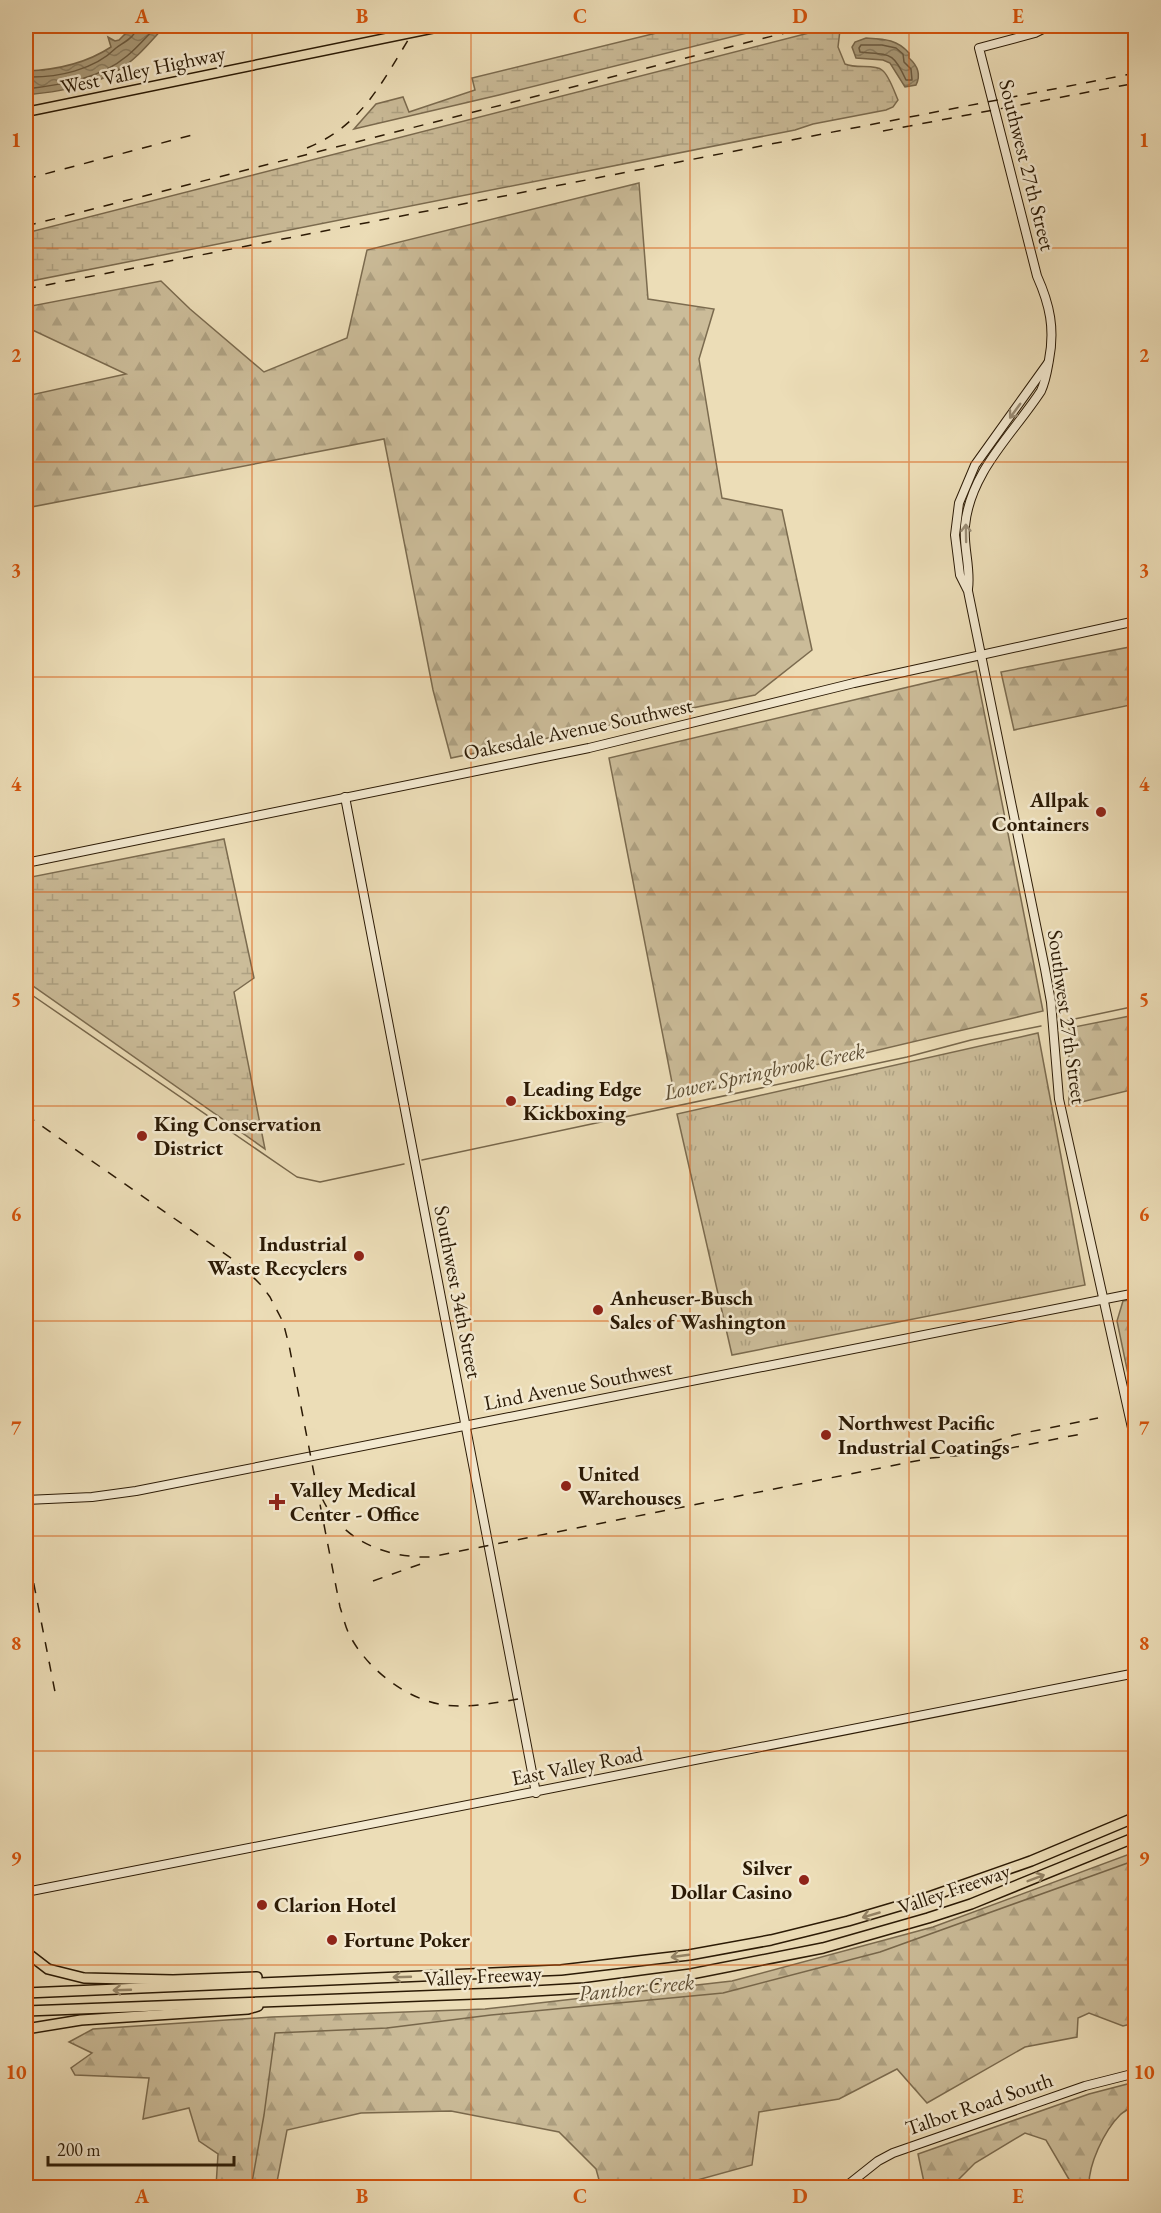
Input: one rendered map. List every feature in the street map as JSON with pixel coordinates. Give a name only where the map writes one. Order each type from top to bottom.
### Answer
[{"type":"highway","name":"Valley Freeway","points":[[26,1993],[561,1970],[669,1958],[771,1940],[926,1899],[1031,1861],[1136,1817]]},
{"type":"highway","name":"Valley Freeway","points":[[26,2011],[549,1991],[669,1978],[772,1960],[938,1915],[971,1904],[1136,1837]]},
{"type":"highway","points":[[26,2006],[512,1988],[596,1982],[689,1970],[768,1956],[887,1926],[966,1900],[981,1899]]},
{"type":"highway","points":[[26,1952],[48,1969],[84,1978],[173,1980],[279,1976],[307,1980]]},
{"type":"highway","points":[[26,2029],[81,2020],[248,2009],[266,2003]]},
{"type":"main road","name":"West Valley Highway","points":[[26,112],[445,26]]},
{"type":"street","name":"Southwest 27th Street","points":[[1049,26],[1035,33],[979,48],[1037,276],[1050,310],[1052,341],[1048,363],[975,465],[961,495],[956,524],[956,546],[960,575],[968,591],[982,657],[1045,969],[1051,1002],[1059,1099],[1136,1446]]},
{"type":"street","name":"Oakesdale Avenue Southwest","points":[[26,863],[589,748],[854,683],[982,657],[1136,621]]},
{"type":"street","name":"Southwest 34th Street","points":[[345,797],[536,1793]]},
{"type":"street","name":"Lind Avenue Southwest","points":[[26,1500],[92,1497],[136,1491],[1136,1293]]},
{"type":"street","name":"East Valley Road","points":[[26,1892],[1136,1673]]},
{"type":"street","name":"Talbot Road South","points":[[844,2187],[878,2161],[893,2153],[1085,2086],[1136,2073]]},
{"type":"green space","points":[[685,26],[775,26],[354,129],[376,104],[403,97],[409,112],[475,90],[472,78]]},
{"type":"green space","points":[[836,26],[896,26],[840,30],[838,47],[845,64],[875,67],[885,72],[898,100],[893,107],[795,130],[26,282],[26,233]]},
{"type":"green space","points":[[639,183],[648,299],[714,309],[699,359],[722,498],[782,510],[812,650],[755,695],[451,758],[433,690],[384,439],[26,508],[26,396],[126,374],[26,327],[26,307],[161,281],[264,372],[347,338],[367,250]]},
{"type":"green space","points":[[1135,646],[1135,704],[1014,730],[1001,672]]},
{"type":"green space","points":[[976,671],[1043,1011],[675,1098],[609,758]]},
{"type":"green space","points":[[224,839],[254,978],[234,992],[265,1149],[26,981],[26,878]]},
{"type":"green space","points":[[1135,1015],[1135,1089],[1069,1105],[1069,1028]]},
{"type":"green space","points":[[1038,1033],[1085,1285],[732,1355],[677,1114]]},
{"type":"green space","points":[[1135,1299],[1135,1372],[1128,1374],[1117,1321],[1123,1301]]},
{"type":"green space","points":[[1135,1852],[1135,2023],[1123,2026],[1089,2013],[1078,2018],[1077,2037],[1025,2047],[927,2103],[897,2069],[839,2099],[759,2112],[752,2165],[672,2187],[601,2187],[596,2169],[559,2132],[451,2111],[361,2113],[287,2130],[276,2187],[216,2187],[218,2154],[199,2141],[189,2108],[143,2119],[149,2078],[75,2075],[71,2068],[92,2053],[69,2042],[93,2029],[272,2017],[485,2009],[732,1981],[933,1927]]},
{"type":"green space","points":[[1135,2082],[1135,2104],[1120,2115],[1103,2139],[1091,2169],[1089,2187],[1069,2187],[1070,2181],[1046,2140],[1025,2133],[975,2163],[951,2187],[925,2187],[918,2154],[1089,2094]]},
{"type":"water","points":[[133,26],[165,26],[130,62],[107,77],[73,88],[26,95],[26,71],[59,67],[91,58],[111,47],[108,37],[115,41],[119,40]]},
{"type":"water","points":[[866,38],[890,41],[904,48],[918,71],[916,85],[905,87],[890,63],[883,60],[856,58],[852,47],[855,42]]},
{"type":"waterway","name":"Lower Springbrook Creek","points":[[26,991],[297,1177],[320,1182],[404,1164]]},
{"type":"waterway","name":"Lower Springbrook Creek","points":[[1065,1021],[1136,1006]]},
{"type":"waterway","name":"Lower Springbrook Creek","points":[[422,1160],[907,1057],[971,1040],[1041,1026]]},
{"type":"waterway","name":"Panther Creek","points":[[251,2188],[275,2033],[387,2028],[491,2015],[723,1993],[880,1952],[1136,1860]]},
{"type":"railway","points":[[307,148],[345,126],[359,112],[384,80],[417,26]]},
{"type":"railway","points":[[26,226],[812,26]]},
{"type":"railway","points":[[26,289],[1136,73]]},
{"type":"railway","points":[[883,131],[1136,83]]},
{"type":"railway","points":[[26,179],[192,135]]},
{"type":"railway","points":[[26,1115],[241,1265],[270,1297],[283,1322],[289,1345],[340,1607],[349,1634],[366,1659],[402,1689],[430,1702],[464,1706],[518,1699]]},
{"type":"railway","points":[[973,1448],[1014,1435],[1098,1418]]},
{"type":"railway","points":[[322,1498],[330,1513],[341,1525],[366,1544],[397,1554],[430,1557],[931,1458],[986,1453],[1081,1434]]},
{"type":"railway","points":[[26,1544],[56,1697]]},
{"type":"railway","points":[[373,1581],[429,1561]]},
{"type":"place","name":"Allpak Containers","points":[[1101,812]]},
{"type":"place","name":"Leading Edge Kickboxing","points":[[511,1101]]},
{"type":"place","name":"King Conservation District","points":[[142,1136]]},
{"type":"place","name":"Industrial Waste Recyclers","points":[[359,1256]]},
{"type":"place","name":"Anheuser-Busch Sales of Washington","points":[[598,1310]]},
{"type":"place","name":"Northwest Pacific Industrial Coatings","points":[[826,1435]]},
{"type":"place","name":"United Warehouses","points":[[566,1486]]},
{"type":"place","name":"Valley Medical Center - Office","points":[[277,1502]]},
{"type":"place","name":"Silver Dollar Casino","points":[[804,1880]]},
{"type":"place","name":"Clarion Hotel","points":[[262,1905]]},
{"type":"place","name":"Fortune Poker","points":[[332,1940]]}]
